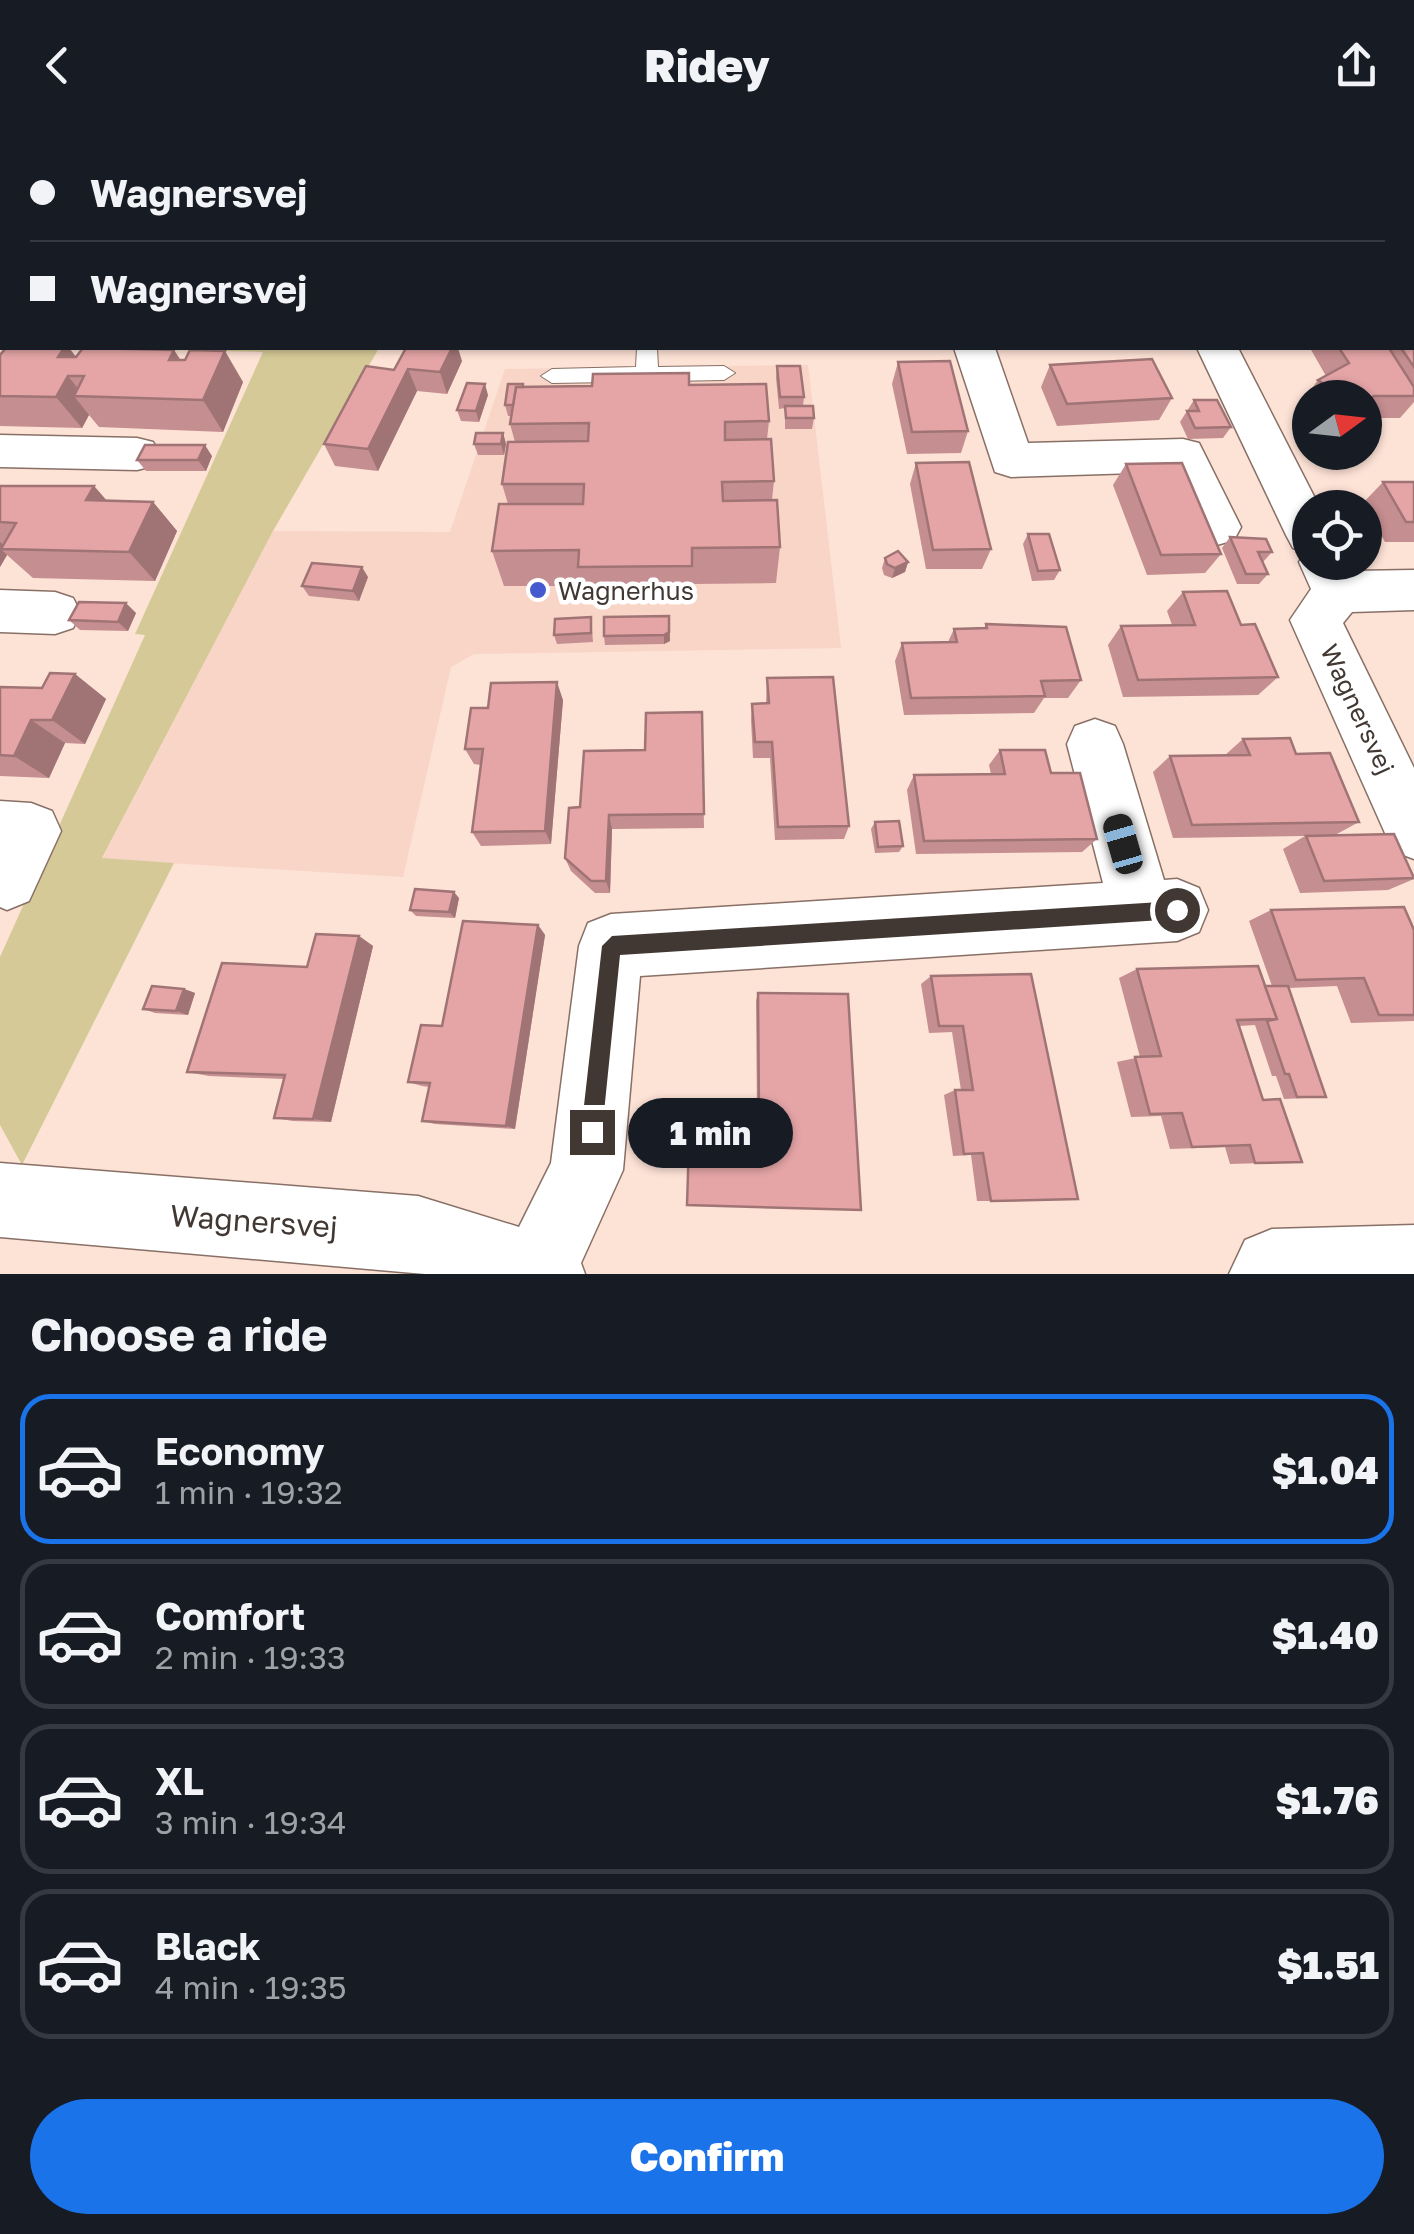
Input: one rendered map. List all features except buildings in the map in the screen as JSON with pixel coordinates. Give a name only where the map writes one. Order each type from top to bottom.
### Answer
[{"type":"street","points":[[976,350],[1011,460],[1183,454],[1217,528]]},
{"type":"street","points":[[1218,350],[1292,499]]},
{"type":"street","points":[[0,451],[136,454]]},
{"type":"street","name":"Wagnersvej","points":[[1330,580],[1316,620],[1414,831]]},
{"type":"street","name":"Wagnersvej","points":[[1350,580],[1414,590]]},
{"type":"street","points":[[0,611],[55,613]]},
{"type":"street","name":"Wagnersvej","points":[[0,1200],[418,1234],[522,1270],[588,1170],[612,946],[1159,911],[1095,744]]},
{"type":"street","points":[[1267,1274],[1272,1267],[1414,1262]]},
{"type":"lane","points":[[647,374],[648,350]]},
{"type":"lane","points":[[552,376],[724,373]]},
{"type":"shaded area","points":[[162,350],[378,350],[273,531],[102,858],[174,863],[22,1165],[0,1125],[0,957],[145,635],[135,634],[263,352]]},
{"type":"shaded area","name":"Wagnerhus","points":[[808,365],[841,648],[474,654],[451,667],[403,877],[102,859],[273,531],[450,532],[505,369]]},
{"type":"place","name":"Wagnerhus","points":[[538,590]]},
{"type":"route","points":[[592,1132],[612,946],[1177,910]]}]
